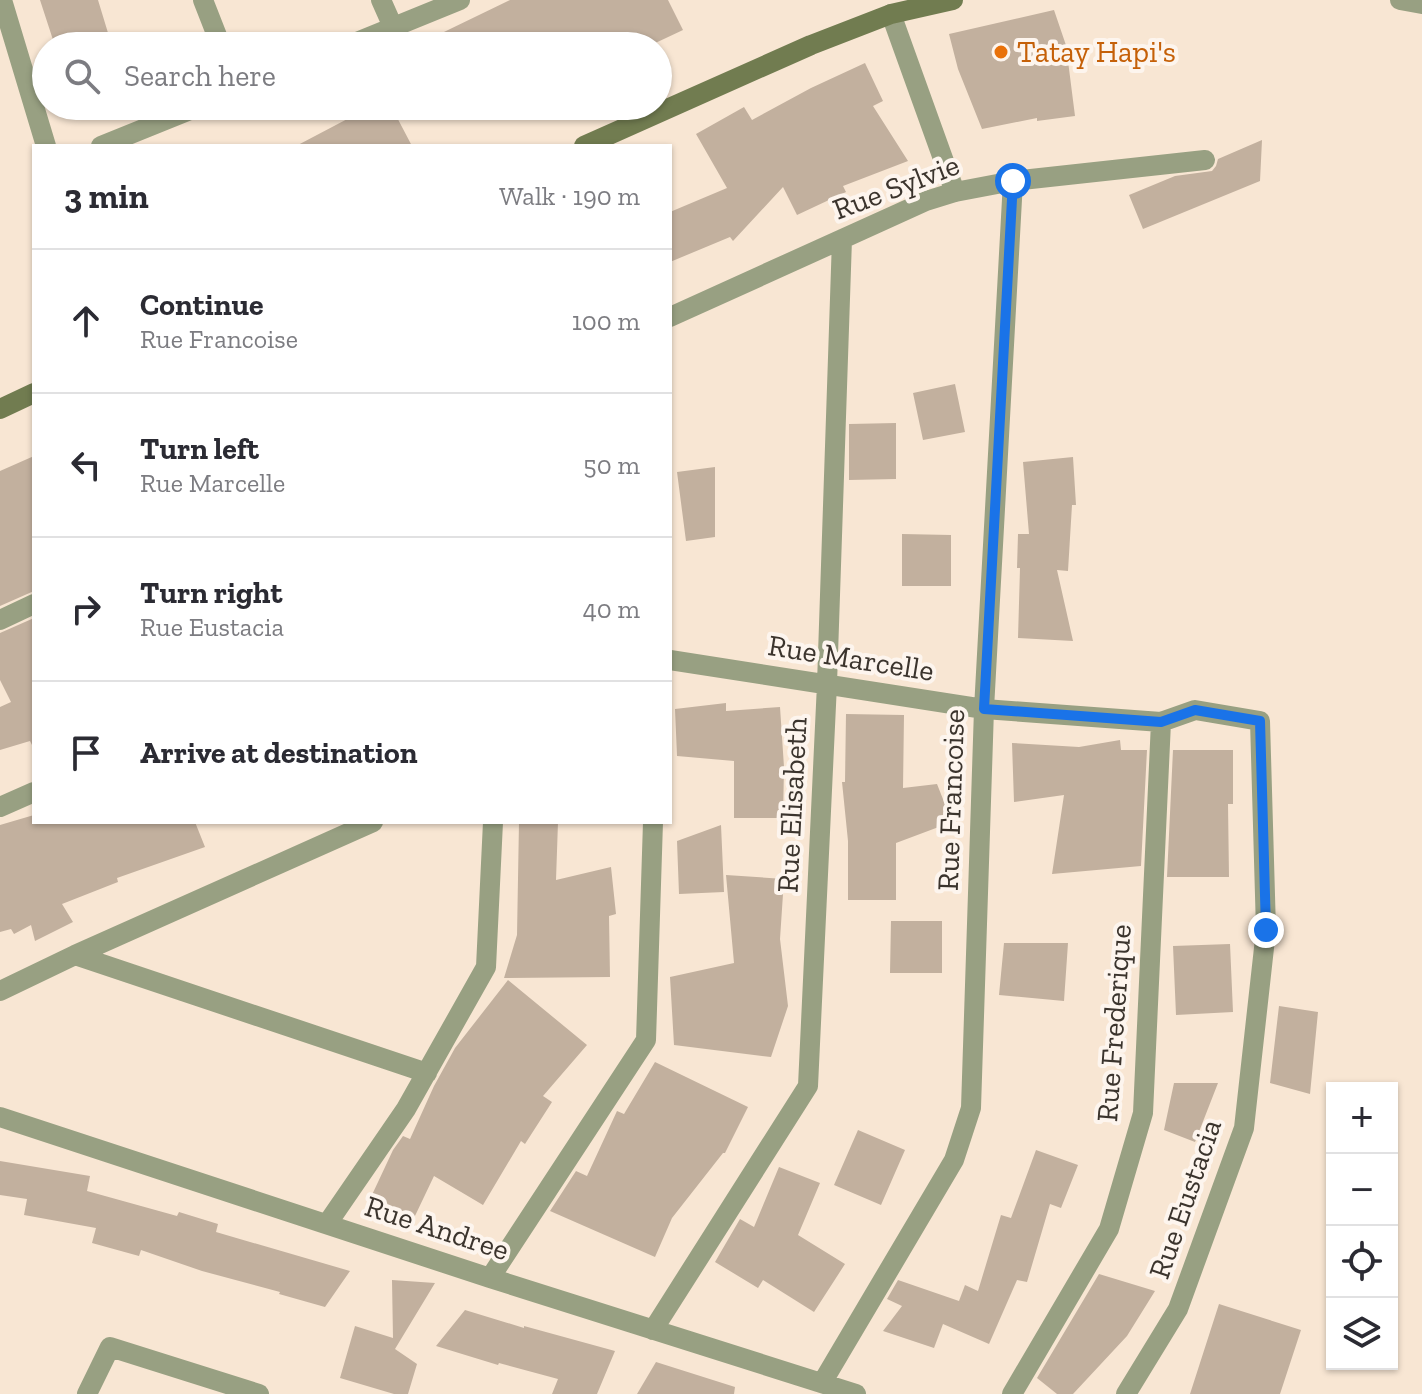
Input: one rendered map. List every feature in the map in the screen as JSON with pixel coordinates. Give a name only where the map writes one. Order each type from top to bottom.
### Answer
[{"type":"street","points":[[2,0],[7,42],[32,109]]},
{"type":"street","points":[[203,0],[216,32]]},
{"type":"street","points":[[381,0],[393,27]]},
{"type":"street","points":[[381,32],[460,0]]},
{"type":"street","points":[[672,107],[811,45],[891,14],[953,0]]},
{"type":"street","points":[[1400,0],[1422,4]]},
{"type":"street","points":[[891,14],[955,192]]},
{"type":"street","points":[[36,120],[45,144]]},
{"type":"street","points":[[106,144],[165,120]]},
{"type":"street","points":[[588,144],[642,120]]},
{"type":"street","name":"Rue Sylvie","points":[[672,316],[926,201],[955,192],[1013,181],[1205,160]]},
{"type":"street","name":"Rue Francoise","points":[[822,1383],[954,1160],[971,1108],[984,709],[1013,181]]},
{"type":"street","name":"Rue Elisabeth","points":[[653,1330],[808,1086],[827,684],[842,239]]},
{"type":"street","points":[[0,409],[32,394]]},
{"type":"street","points":[[0,620],[32,605]]},
{"type":"street","name":"Rue Marcelle","points":[[672,660],[984,709],[1161,722],[1195,710],[1260,721]]},
{"type":"street","name":"Rue Eustacia","points":[[1126,1394],[1178,1309],[1244,1128],[1266,930],[1260,721]]},
{"type":"street","name":"Rue Frederique","points":[[1012,1394],[1109,1229],[1143,1113],[1161,722]]},
{"type":"street","points":[[0,807],[32,793]]},
{"type":"street","points":[[0,991],[369,824]]},
{"type":"street","points":[[327,1224],[406,1109],[486,967],[493,824]]},
{"type":"street","points":[[490,1278],[646,1040],[653,824]]},
{"type":"street","points":[[75,955],[427,1073]]},
{"type":"street","name":"Rue Andree","points":[[0,1117],[856,1394]]},
{"type":"street","points":[[87,1394],[110,1347],[259,1394]]},
{"type":"building","points":[[40,0],[98,0],[108,32],[50,32]]},
{"type":"building","points":[[510,0],[668,0],[683,30],[672,35],[672,32],[444,32]]},
{"type":"building","points":[[1054,10],[1071,60],[1068,61],[1075,116],[1037,121],[1037,118],[982,129],[958,69],[949,34]]},
{"type":"building","points":[[865,63],[883,101],[873,106],[908,161],[843,186],[846,192],[797,215],[783,187],[733,241],[730,237],[672,261],[672,211],[727,188],[696,134],[744,107],[752,120]]},
{"type":"building","points":[[345,120],[398,120],[411,144],[300,144]]},
{"type":"building","points":[[1262,140],[1260,181],[1143,229],[1129,195],[1175,176],[1212,171],[1218,159]]},
{"type":"building","points":[[955,384],[965,432],[923,440],[913,393]]},
{"type":"building","points":[[896,423],[896,479],[849,480],[849,424]]},
{"type":"building","points":[[32,457],[32,592],[0,606],[0,471]]},
{"type":"building","points":[[1073,457],[1076,505],[1072,505],[1068,571],[1057,570],[1073,641],[1018,638],[1018,534],[1029,534],[1023,462]]},
{"type":"building","points":[[715,467],[715,537],[686,541],[677,472]]},
{"type":"building","points":[[902,534],[951,535],[951,586],[902,586]]},
{"type":"building","points":[[32,619],[32,745],[30,741],[0,750],[0,707],[11,702],[0,680],[0,633]]},
{"type":"building","points":[[726,703],[726,711],[780,707],[783,818],[734,818],[734,761],[677,756],[675,709]]},
{"type":"building","points":[[846,714],[904,715],[903,788],[937,784],[952,822],[896,843],[896,900],[848,900],[848,841],[842,782],[845,782]]},
{"type":"building","points":[[1120,740],[1121,750],[1147,750],[1141,866],[1052,874],[1064,795],[1014,802],[1012,743],[1079,747]]},
{"type":"building","points":[[1173,750],[1233,750],[1233,804],[1228,804],[1229,877],[1167,877]]},
{"type":"building","points":[[32,816],[32,824],[196,824],[205,847],[117,878],[118,882],[62,904],[73,922],[35,941],[31,925],[14,934],[11,929],[0,932],[0,825]]},
{"type":"building","points":[[519,824],[558,824],[556,880],[611,867],[616,914],[609,916],[610,977],[504,978],[517,935]]},
{"type":"building","points":[[721,825],[724,892],[679,894],[677,841]]},
{"type":"building","points":[[726,875],[784,879],[780,939],[788,1006],[771,1057],[674,1045],[670,977],[734,963]]},
{"type":"building","points":[[891,921],[942,921],[942,973],[890,973]]},
{"type":"building","points":[[1004,943],[1068,943],[1064,1001],[999,995]]},
{"type":"building","points":[[1230,944],[1233,1012],[1176,1015],[1173,946]]},
{"type":"building","points":[[508,980],[587,1045],[543,1096],[552,1102],[525,1144],[521,1141],[483,1205],[434,1176],[414,1218],[371,1197],[393,1150],[403,1136],[410,1139],[455,1048]]},
{"type":"building","points":[[1279,1006],[1318,1012],[1310,1094],[1270,1083]]},
{"type":"building","points":[[655,1062],[748,1107],[725,1153],[672,1218],[655,1257],[550,1211],[576,1171],[587,1176],[617,1111],[624,1114]]},
{"type":"building","points":[[1174,1083],[1218,1083],[1195,1142],[1164,1130]]},
{"type":"building","points":[[858,1130],[905,1150],[881,1205],[834,1185]]},
{"type":"building","points":[[1036,1150],[1078,1165],[1061,1208],[1050,1204],[1027,1282],[1017,1280],[989,1344],[943,1324],[934,1348],[883,1331],[902,1306],[887,1299],[898,1280],[959,1301],[965,1285],[978,1291],[1001,1215],[1011,1218]]},
{"type":"building","points":[[0,1161],[90,1176],[87,1191],[177,1216],[179,1212],[218,1224],[216,1232],[350,1271],[325,1307],[141,1250],[139,1256],[92,1243],[96,1228],[24,1215],[27,1199],[0,1195]]},
{"type":"building","points":[[779,1167],[820,1183],[798,1235],[845,1264],[814,1312],[763,1280],[758,1288],[715,1262],[740,1219],[754,1227]]},
{"type":"building","points":[[1099,1274],[1155,1291],[1127,1336],[1073,1394],[1057,1394],[1037,1378]]},
{"type":"building","points":[[392,1280],[435,1283],[395,1349],[417,1364],[408,1394],[394,1394],[340,1378],[355,1326],[393,1338]]},
{"type":"building","points":[[1219,1304],[1301,1330],[1280,1394],[1190,1394]]},
{"type":"building","points":[[465,1310],[615,1351],[597,1394],[552,1394],[558,1379],[436,1346]]},
{"type":"building","points":[[656,1362],[735,1387],[734,1394],[637,1394]]},
{"type":"place","name":"Tatay Hapi's","points":[[1001,52]]},
{"type":"route","points":[[1013,181],[984,709],[1161,722],[1195,710],[1260,721],[1266,930]]}]
